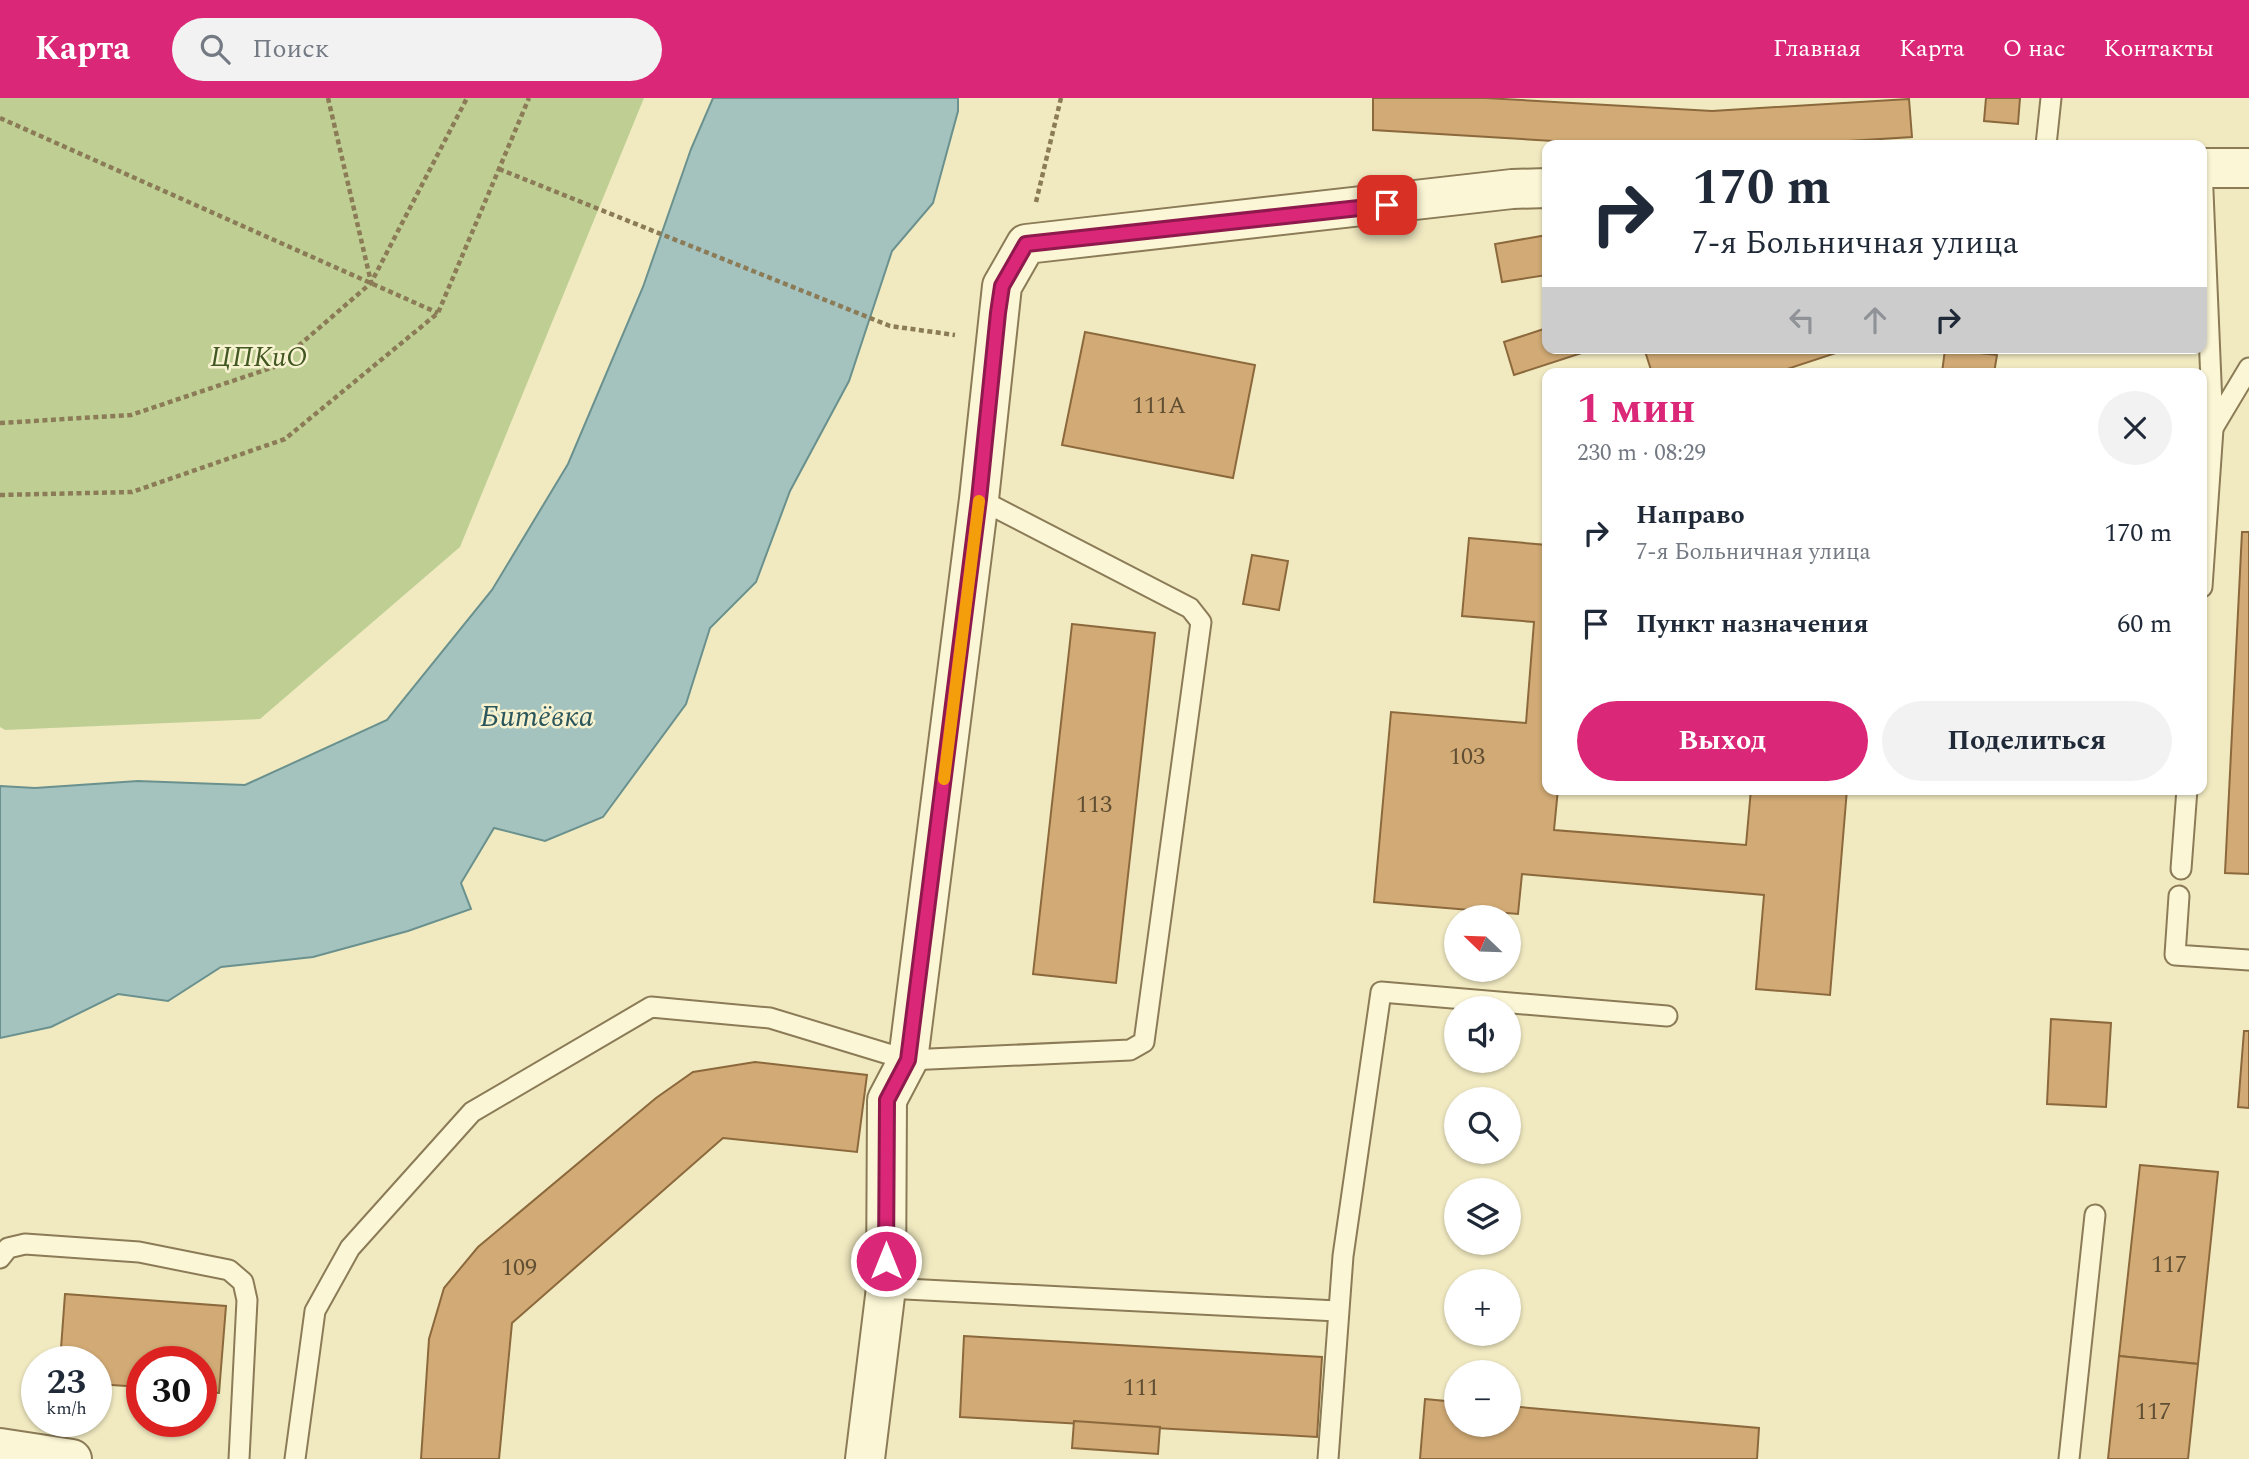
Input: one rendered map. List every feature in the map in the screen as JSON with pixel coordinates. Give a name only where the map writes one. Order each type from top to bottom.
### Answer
[{"type":"street","points":[[2207,168],[2249,168]]},
{"type":"street","points":[[865,1459],[886,1288],[887,1100],[908,1060],[979,499],[1002,286],[1026,244],[1512,189],[1542,188]]},
{"type":"street","points":[[0,1448],[72,1459]]},
{"type":"lane","points":[[2047,140],[2052,98]]},
{"type":"lane","points":[[2207,287],[2213,429],[2207,515]]},
{"type":"lane","points":[[2213,429],[2249,368]]},
{"type":"lane","points":[[295,1459],[315,1311],[350,1248],[472,1112],[651,1007],[771,1018],[908,1060],[1130,1050],[1144,1042],[1201,622],[1190,608],[979,499]]},
{"type":"lane","points":[[2181,869],[2187,795]]},
{"type":"lane","points":[[2179,896],[2175,955],[2249,960]]},
{"type":"lane","points":[[1328,1459],[1337,1311],[1381,992],[1667,1016]]},
{"type":"lane","points":[[2069,1459],[2095,1215]]},
{"type":"lane","points":[[0,1258],[8,1248],[25,1244],[139,1252],[229,1270],[243,1282],[247,1300],[239,1459]]},
{"type":"lane","points":[[886,1288],[1337,1311]]},
{"type":"path","points":[[328,98],[371,283]]},
{"type":"path","points":[[0,423],[131,415],[274,367],[371,283],[467,98]]},
{"type":"path","points":[[0,495],[132,492],[285,439],[438,313],[529,98]]},
{"type":"path","points":[[1026,244],[1061,98]]},
{"type":"path","points":[[0,118],[438,313]]},
{"type":"path","points":[[499,169],[890,326],[995,341]]},
{"type":"green space","name":"ЦПКиО","points":[[0,98],[644,98],[460,547],[260,719],[5,730],[0,727]]},
{"type":"water","name":"Битёвка","points":[[713,98],[958,98],[958,111],[933,203],[892,251],[849,381],[790,491],[756,582],[710,628],[686,704],[603,817],[545,841],[494,828],[461,883],[471,909],[408,931],[313,957],[221,967],[168,1001],[118,994],[51,1027],[0,1038],[0,786],[35,788],[138,781],[245,785],[387,720],[492,590],[568,464],[643,287],[691,149]]},
{"type":"building","points":[[1373,98],[1486,98],[1712,111],[1909,99],[1912,137],[1864,140],[1542,140],[1373,130]]},
{"type":"building","points":[[1986,98],[2020,98],[2018,124],[1984,121]]},
{"type":"building","points":[[1542,236],[1542,276],[1502,282],[1495,244]]},
{"type":"building","points":[[1542,330],[1542,354],[1579,354],[1514,375],[1504,342]]},
{"type":"building","points":[[1085,332],[1255,365],[1233,478],[1062,445]]},
{"type":"building","points":[[1646,354],[1833,354],[1790,368],[1650,368]]},
{"type":"building","points":[[1944,354],[1997,355],[1995,368],[1943,368]]},
{"type":"building","points":[[2242,532],[2249,532],[2249,874],[2225,873]]},
{"type":"building","points":[[1469,538],[1542,545],[1542,795],[1557,795],[1554,830],[1746,845],[1750,795],[1847,795],[1830,995],[1756,989],[1764,895],[1522,874],[1519,905],[1444,905],[1444,908],[1374,902],[1391,712],[1526,723],[1534,622],[1462,616]]},
{"type":"building","points":[[1252,555],[1288,561],[1279,610],[1243,604]]},
{"type":"building","points":[[1072,624],[1155,633],[1116,983],[1033,974]]},
{"type":"building","points":[[2051,1019],[2111,1023],[2106,1107],[2047,1104]]},
{"type":"building","points":[[2244,1031],[2249,1031],[2249,1108],[2238,1107]]},
{"type":"building","points":[[755,1062],[867,1075],[857,1152],[723,1138],[512,1323],[499,1459],[421,1459],[429,1339],[444,1288],[478,1247],[656,1098],[693,1072]]},
{"type":"building","points":[[2140,1165],[2218,1172],[2198,1364],[2119,1356]]},
{"type":"building","points":[[65,1294],[226,1306],[219,1393],[217,1346],[126,1346],[126,1386],[112,1385],[112,1346],[61,1346]]},
{"type":"building","points":[[964,1336],[1322,1357],[1317,1437],[960,1417]]},
{"type":"building","points":[[2119,1356],[2198,1364],[2188,1459],[2108,1459]]},
{"type":"building","points":[[1425,1399],[1444,1401],[1444,1437],[1521,1437],[1521,1407],[1759,1428],[1757,1459],[1420,1459]]},
{"type":"building","points":[[1074,1421],[1160,1427],[1158,1454],[1072,1448]]},
{"type":"slow traffic","points":[[944,779],[979,501]]},
{"type":"route","points":[[886,1261],[887,1100],[908,1060],[979,499],[1002,286],[1026,244],[1387,205]]}]
